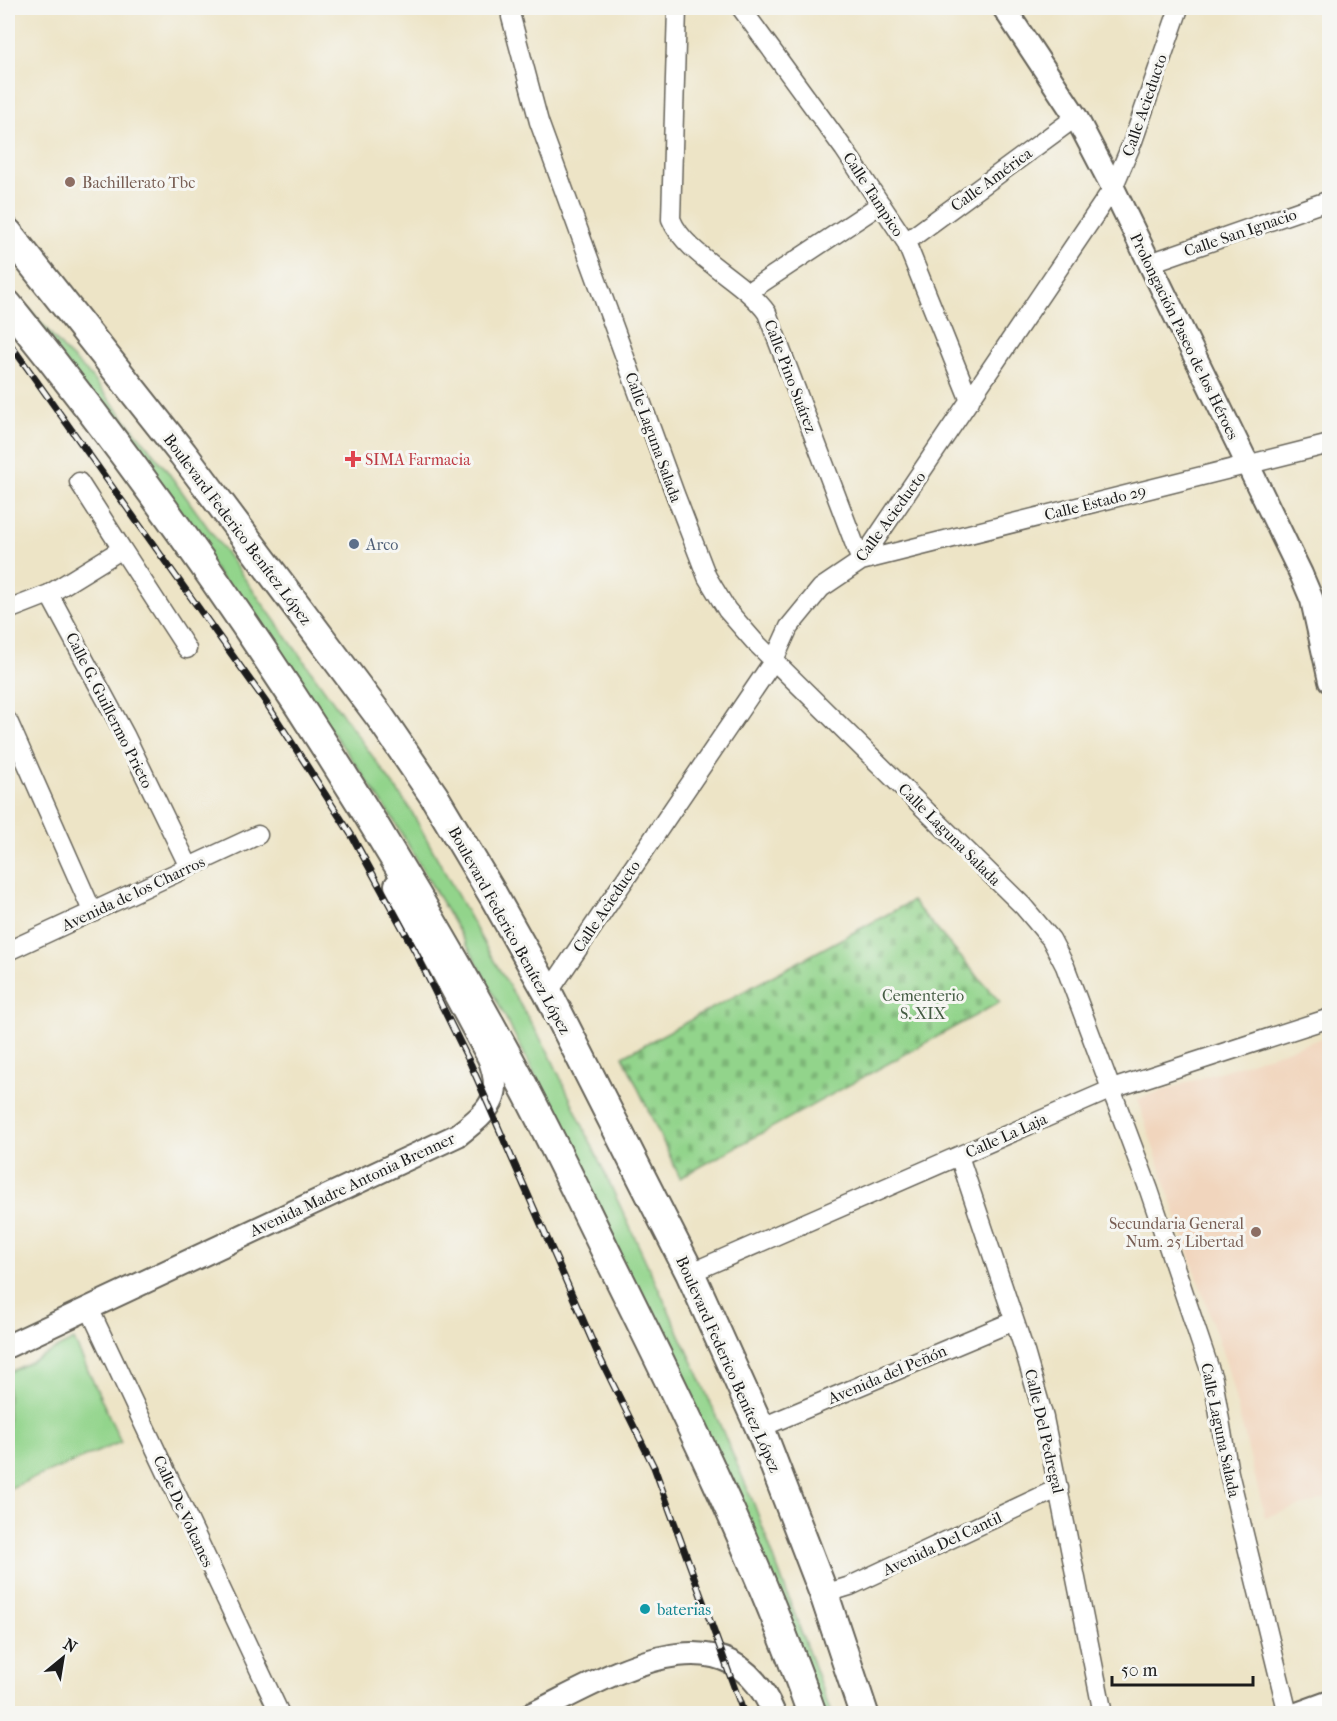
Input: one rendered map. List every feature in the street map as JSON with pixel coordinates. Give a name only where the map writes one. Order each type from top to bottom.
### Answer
[{"type":"main road","name":"Boulevard Federico Benítez López","points":[[8,233],[183,454],[380,717],[434,795],[548,993],[690,1273],[760,1428],[824,1594],[864,1713]]},
{"type":"main road","points":[[8,305],[109,436],[212,579],[356,793],[502,1046],[681,1402],[793,1660],[812,1713]]},
{"type":"street","name":"Calle Laguna Salada","points":[[511,8],[511,16],[539,122],[699,556],[726,610],[1023,906],[1051,939],[1065,966],[1112,1089],[1213,1379],[1229,1473],[1288,1713]]},
{"type":"street","name":"Calle Pino Suárez","points":[[677,8],[671,219],[679,234],[748,292],[767,313],[861,561]]},
{"type":"street","name":"Calle Tampico","points":[[741,8],[790,72],[906,242],[970,401]]},
{"type":"street","name":"Prolongación Paseo de los Héroes","points":[[1004,8],[1076,117],[1150,263],[1306,586],[1329,681]]},
{"type":"street","name":"Calle Acieducto","points":[[548,993],[774,660],[789,627],[821,588],[861,561],[970,401],[1000,352],[1113,188],[1133,141],[1179,8]]},
{"type":"street","name":"Calle América","points":[[906,242],[1076,117]]},
{"type":"street","name":"Calle San Ignacio","points":[[1150,263],[1329,200]]},
{"type":"street","points":[[748,292],[881,204]]},
{"type":"street","name":"Calle Estado 29","points":[[861,561],[1329,444]]},
{"type":"street","points":[[79,482],[187,649]]},
{"type":"street","points":[[8,610],[49,594],[122,549]]},
{"type":"street","name":"Calle G. Guillermo Prieto","points":[[49,594],[125,735],[189,867]]},
{"type":"street","points":[[8,722],[93,913]]},
{"type":"street","name":"Avenida de los Charros","points":[[8,951],[258,835]]},
{"type":"street","name":"Avenida Madre Antonia Brenner","points":[[8,1346],[458,1135],[489,1110],[496,1085],[492,1066],[397,886],[383,841]]},
{"type":"street","name":"Calle La Laja","points":[[690,1273],[1112,1089],[1329,1018]]},
{"type":"street","name":"Calle Del Pedregal","points":[[959,1156],[1036,1383],[1103,1713]]},
{"type":"street","name":"Calle De Volcanes","points":[[88,1308],[280,1713]]},
{"type":"street","name":"Avenida del Peñón","points":[[760,1428],[1014,1321]]},
{"type":"street","name":"Avenida Del Cantil","points":[[824,1594],[850,1586],[1059,1488]]},
{"type":"street","points":[[532,1713],[640,1662],[672,1654],[705,1653],[724,1659],[746,1672],[763,1690],[774,1713]]},
{"type":"street","points":[[1296,1713],[1329,1702]]},
{"type":"shaded area","name":"Secundaria General Num. 25 Libertad","points":[[1329,1036],[1329,1498],[1265,1517],[1227,1366],[1137,1099]]},
{"type":"green space","points":[[29,308],[66,352],[87,372],[165,468],[409,807],[487,949],[549,1053],[695,1367],[754,1504],[831,1713],[821,1713],[693,1411],[529,1063],[475,959],[393,819],[363,775],[27,309]]},
{"type":"green space","name":"Cementerio S. XIX","points":[[912,901],[1000,1002],[680,1178],[623,1056]]},
{"type":"green space","points":[[74,1340],[121,1442],[8,1489],[8,1373]]},
{"type":"railway","points":[[8,341],[265,701],[352,836],[415,951],[471,1065],[598,1354],[654,1467],[744,1714]]},
{"type":"place","name":"Bachillerato Tbc","points":[[70,182]]},
{"type":"place","name":"SIMA Farmacia","points":[[353,459]]},
{"type":"place","name":"Arco","points":[[354,544]]},
{"type":"place","name":"Secundaria General Num. 25 Libertad","points":[[1256,1232]]},
{"type":"place","name":"baterias","points":[[645,1609]]}]
